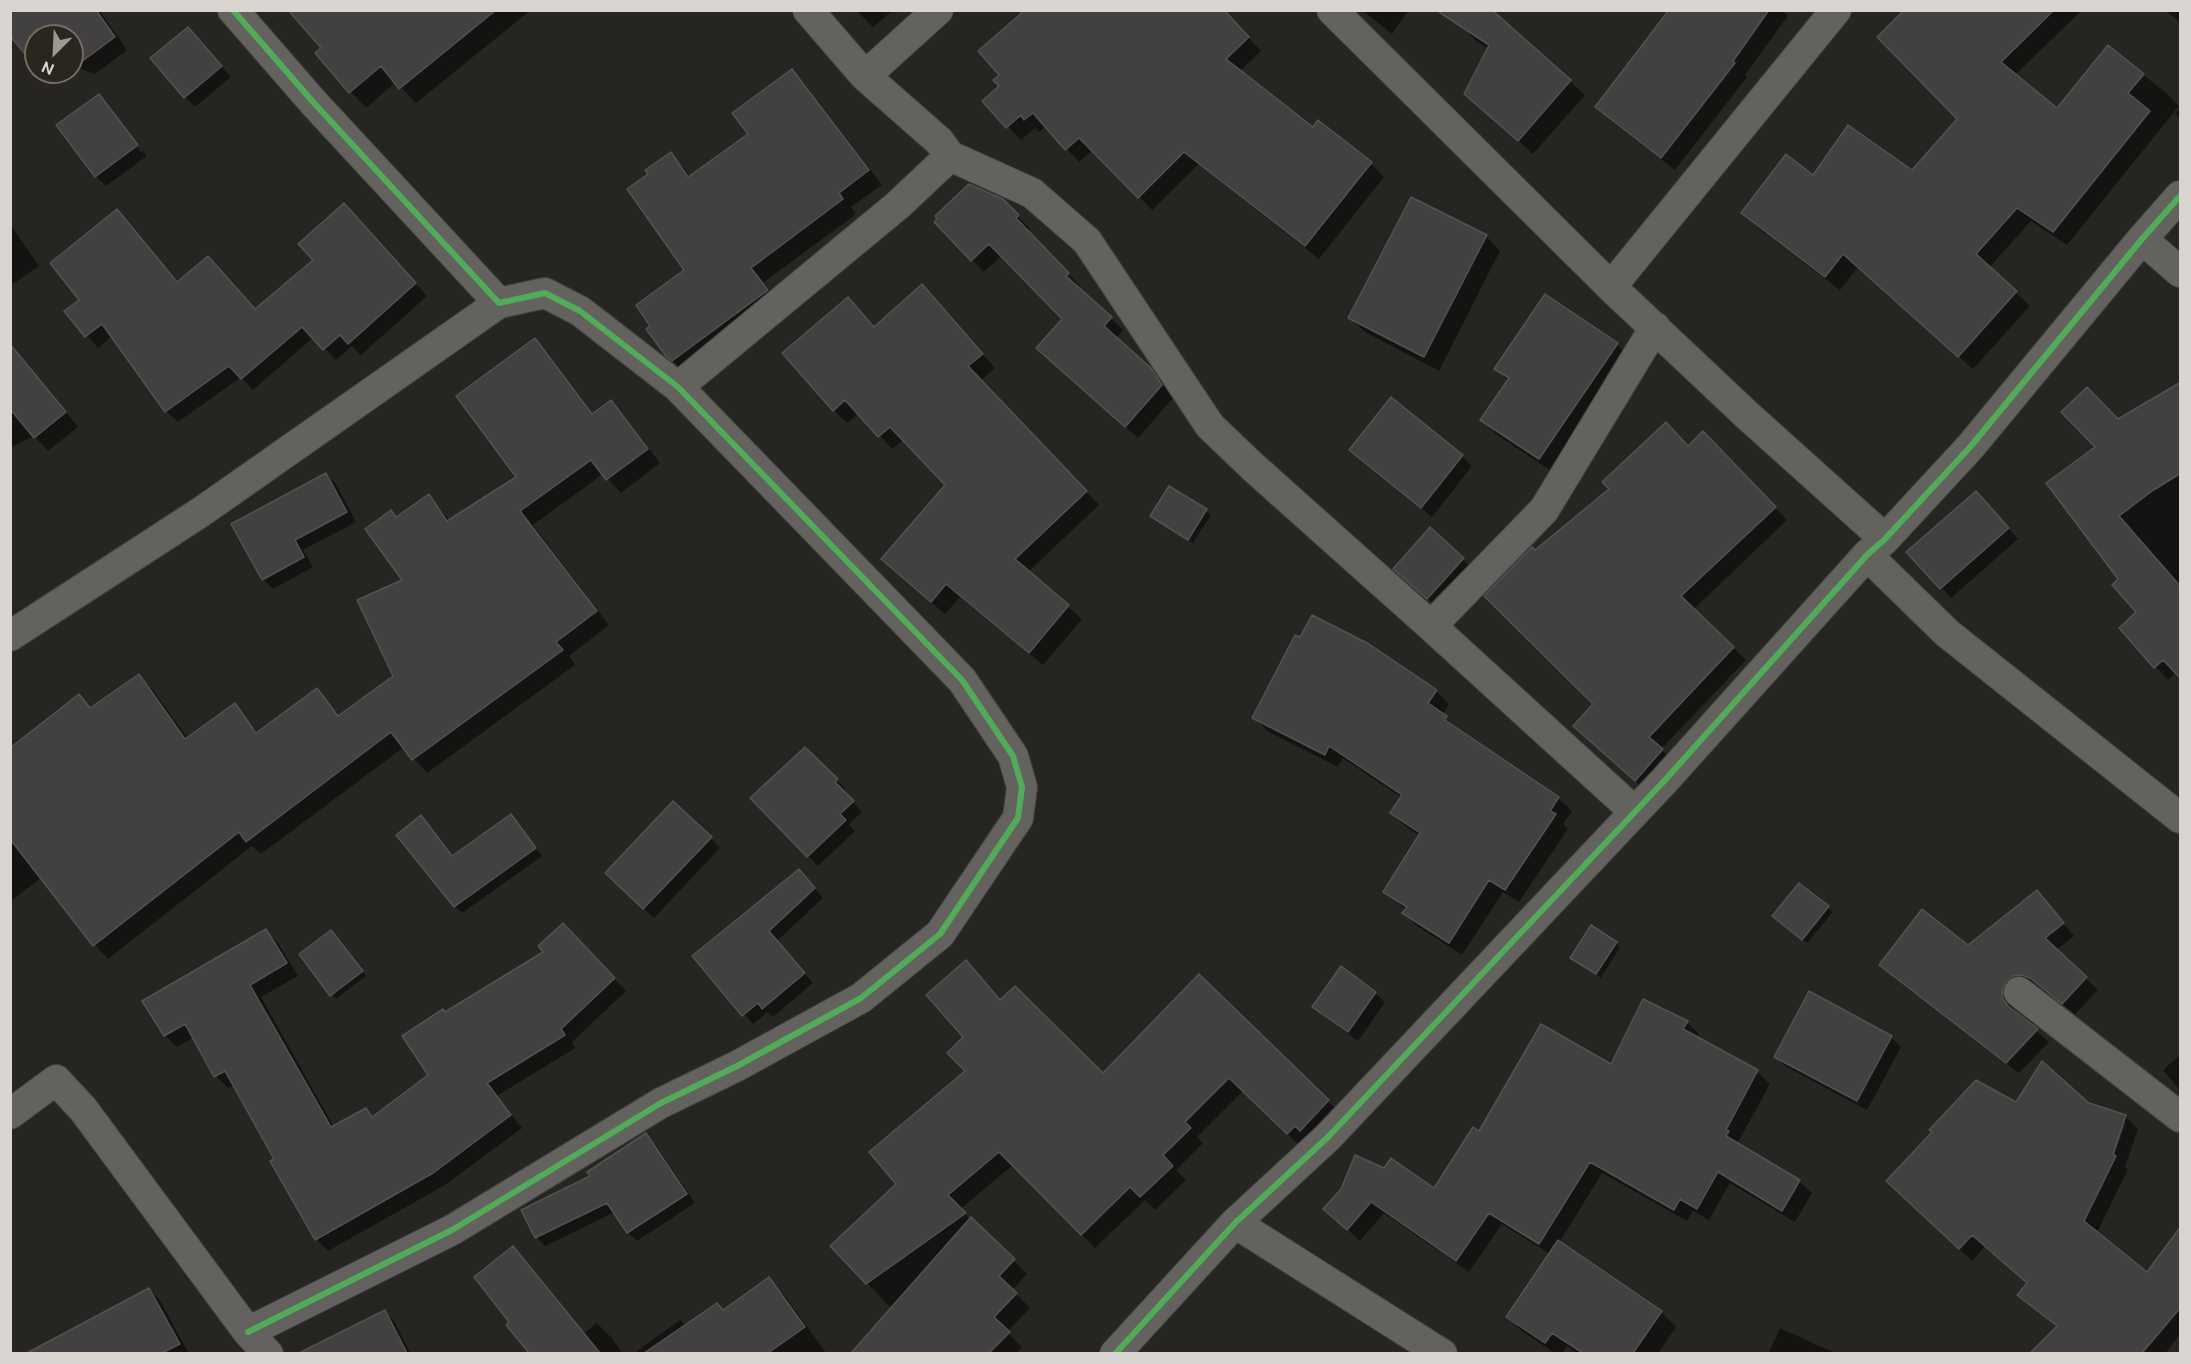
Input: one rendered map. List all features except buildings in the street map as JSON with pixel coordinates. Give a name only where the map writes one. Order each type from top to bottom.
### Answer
[{"type":"street","points":[[232,10],[312,102],[499,303]]},
{"type":"street","points":[[808,10],[864,76],[939,141],[950,156],[1032,193],[1087,241],[1210,426],[1635,812]]},
{"type":"street","points":[[864,76],[938,10]]},
{"type":"street","points":[[1332,10],[1611,287],[1748,416],[1876,547],[1947,633],[2181,818]]},
{"type":"street","points":[[1611,287],[1836,10]]},
{"type":"street","points":[[678,387],[898,205],[950,156]]},
{"type":"street","points":[[1116,1353],[1235,1223],[1328,1137],[1635,812],[1971,446],[2142,239],[2181,196]]},
{"type":"street","points":[[2142,239],[2181,272]]},
{"type":"street","points":[[10,636],[201,512],[499,303],[544,293],[580,310],[678,387],[962,680],[1012,756],[1022,787],[1018,818],[940,934],[861,998],[736,1066],[661,1103],[452,1230],[248,1332]]},
{"type":"street","points":[[1431,626],[1544,510],[1654,327]]},
{"type":"street","points":[[2019,992],[2181,1117]]},
{"type":"street","points":[[10,1114],[57,1080],[83,1109],[248,1332],[268,1353]]},
{"type":"street","points":[[1235,1223],[1442,1353]]},
{"type":"cycle path","points":[[233,10],[313,102],[499,303],[545,293],[580,311],[678,387],[962,680],[1013,756],[1022,787],[1018,818],[940,934],[861,998],[737,1066],[661,1103],[452,1230],[248,1332]]},
{"type":"cycle path","points":[[1115,1354],[1235,1223],[1328,1137],[1665,780],[1867,555],[1885,539],[1971,446],[2180,196]]}]
